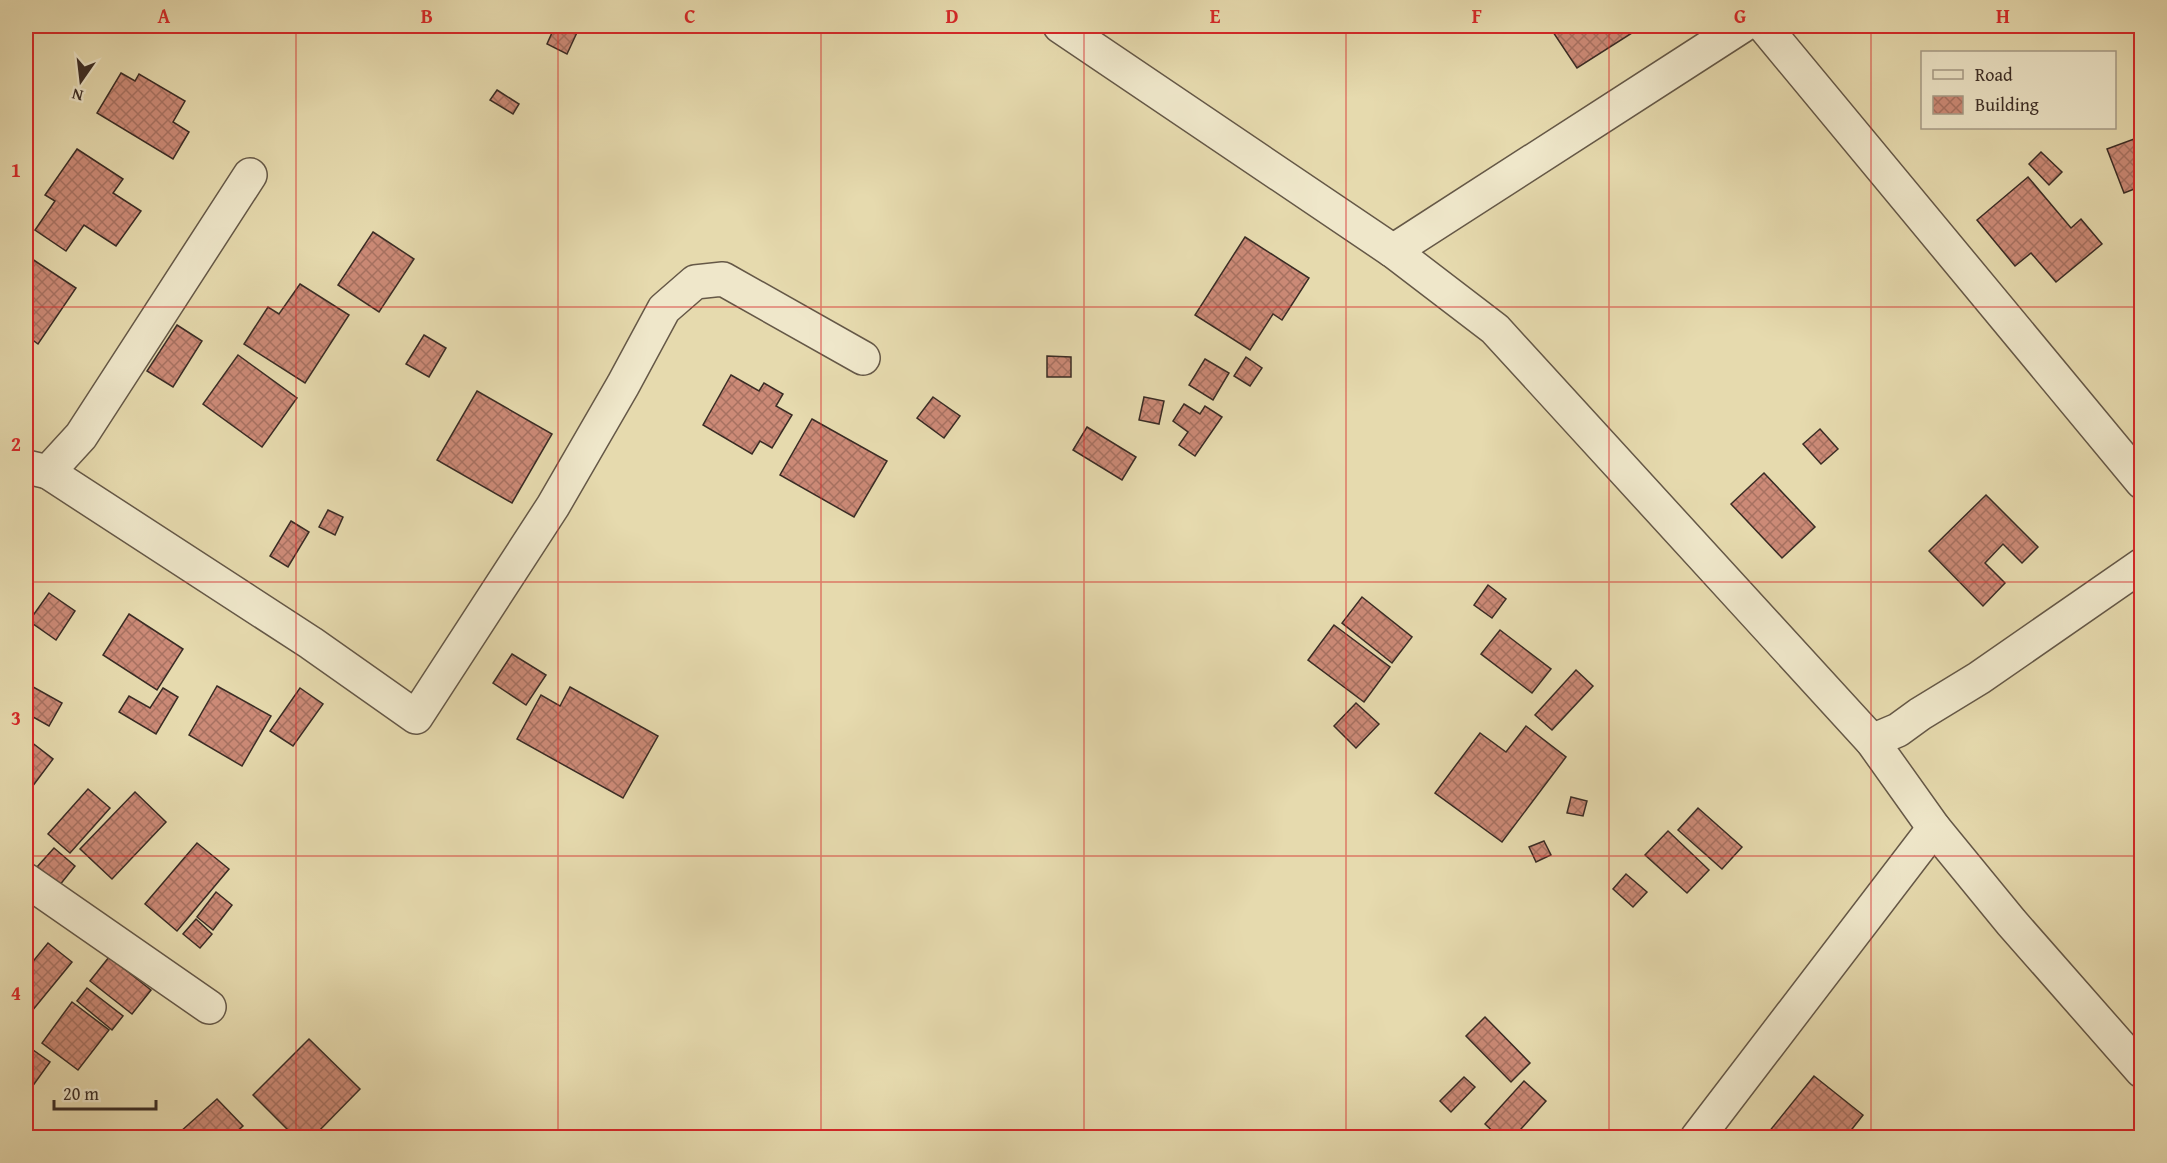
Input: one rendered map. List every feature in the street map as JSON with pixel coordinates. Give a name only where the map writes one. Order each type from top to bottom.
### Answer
[{"type":"street","points":[[1060,26],[1393,251],[1495,329],[1872,741],[1934,828],[2011,921],[2142,1071]]},
{"type":"street","points":[[1393,251],[1742,26]]},
{"type":"street","points":[[1764,26],[2142,482]]},
{"type":"street","points":[[250,175],[81,436],[37,469],[312,643],[416,717],[553,507],[623,386],[664,309],[695,282],[723,279],[863,358]]},
{"type":"street","points":[[1872,741],[1898,730],[1979,678],[2142,565]]},
{"type":"street","points":[[1697,1137],[1934,828]]},
{"type":"street","points":[[26,880],[209,1007]]},
{"type":"building","points":[[555,26],[580,26],[567,54],[547,44]]},
{"type":"building","points":[[1549,26],[1643,26],[1577,68]]},
{"type":"building","points":[[121,73],[135,81],[139,74],[185,101],[173,122],[189,132],[173,159],[97,113]]},
{"type":"building","points":[[497,90],[519,104],[513,114],[490,100]]},
{"type":"building","points":[[2142,136],[2142,186],[2124,193],[2107,149]]},
{"type":"building","points":[[77,149],[123,179],[113,193],[141,211],[116,246],[84,225],[66,251],[35,230],[55,201],[45,195]]},
{"type":"building","points":[[2041,152],[2062,172],[2049,185],[2029,164]]},
{"type":"building","points":[[2028,177],[2071,228],[2081,219],[2102,244],[2056,282],[2031,253],[2015,266],[1977,220]]},
{"type":"building","points":[[373,232],[414,259],[379,312],[338,285]]},
{"type":"building","points":[[1245,237],[1309,278],[1282,320],[1273,314],[1250,350],[1195,315]]},
{"type":"building","points":[[26,255],[76,288],[38,344],[26,335]]},
{"type":"building","points":[[300,284],[349,315],[305,383],[244,344],[268,307],[279,314]]},
{"type":"building","points":[[177,325],[202,341],[173,387],[147,371]]},
{"type":"building","points":[[424,335],[446,348],[429,377],[406,364]]},
{"type":"building","points":[[238,355],[297,398],[262,447],[203,404]]},
{"type":"building","points":[[1047,356],[1071,357],[1071,377],[1047,377]]},
{"type":"building","points":[[1246,357],[1262,368],[1250,386],[1234,376]]},
{"type":"building","points":[[1205,359],[1229,373],[1213,400],[1189,385]]},
{"type":"building","points":[[731,375],[759,391],[764,383],[783,394],[776,406],[792,415],[772,448],[760,441],[752,454],[703,425]]},
{"type":"building","points":[[477,391],[552,434],[512,503],[437,460]]},
{"type":"building","points":[[933,397],[960,416],[944,438],[917,418]]},
{"type":"building","points":[[1144,397],[1164,401],[1159,424],[1139,420]]},
{"type":"building","points":[[1184,404],[1200,414],[1205,406],[1222,417],[1195,456],[1179,445],[1188,432],[1173,421]]},
{"type":"building","points":[[812,419],[887,461],[854,517],[780,475]]},
{"type":"building","points":[[1087,427],[1136,457],[1122,480],[1073,450]]},
{"type":"building","points":[[1820,429],[1838,449],[1821,464],[1803,444]]},
{"type":"building","points":[[1764,473],[1815,527],[1782,558],[1731,504]]},
{"type":"building","points":[[1986,495],[2038,547],[2022,563],[2003,544],[1985,563],[2005,583],[1983,606],[1929,551]]},
{"type":"building","points":[[328,510],[343,517],[335,535],[319,527]]},
{"type":"building","points":[[291,521],[309,532],[288,567],[270,556]]},
{"type":"building","points":[[1488,585],[1506,599],[1492,618],[1474,605]]},
{"type":"building","points":[[49,593],[75,611],[56,640],[29,621]]},
{"type":"building","points":[[1362,597],[1412,637],[1392,663],[1342,623]]},
{"type":"building","points":[[129,614],[183,649],[157,690],[103,655]]},
{"type":"building","points":[[1334,625],[1390,667],[1364,702],[1308,660]]},
{"type":"building","points":[[1500,630],[1551,669],[1532,693],[1481,654]]},
{"type":"building","points":[[512,654],[546,675],[526,705],[493,683]]},
{"type":"building","points":[[1576,670],[1593,686],[1552,730],[1535,715]]},
{"type":"building","points":[[26,683],[62,703],[49,726],[26,713]]},
{"type":"building","points":[[217,686],[271,716],[242,766],[189,735]]},
{"type":"building","points":[[570,687],[658,736],[623,798],[517,739],[541,695],[560,706]]},
{"type":"building","points":[[163,688],[178,697],[156,734],[119,712],[129,696],[150,708]]},
{"type":"building","points":[[300,688],[323,704],[293,746],[270,731]]},
{"type":"building","points":[[1356,703],[1379,724],[1356,748],[1334,726]]},
{"type":"building","points":[[1526,726],[1566,757],[1502,842],[1435,793],[1480,733],[1506,752]]},
{"type":"building","points":[[26,738],[53,759],[26,795]]},
{"type":"building","points":[[88,789],[110,808],[70,853],[48,834]]},
{"type":"building","points":[[135,792],[166,822],[112,879],[80,849]]},
{"type":"building","points":[[1571,797],[1587,801],[1583,816],[1567,813]]},
{"type":"building","points":[[1698,808],[1742,847],[1722,869],[1678,830]]},
{"type":"building","points":[[1668,831],[1709,870],[1687,893],[1645,855]]},
{"type":"building","points":[[1544,841],[1551,855],[1536,862],[1529,847]]},
{"type":"building","points":[[197,843],[229,869],[177,931],[145,904]]},
{"type":"building","points":[[54,848],[75,866],[59,886],[37,867]]},
{"type":"building","points":[[1626,874],[1647,892],[1633,907],[1613,889]]},
{"type":"building","points":[[216,892],[232,905],[213,930],[197,917]]},
{"type":"building","points":[[196,919],[212,934],[200,948],[183,934]]},
{"type":"building","points":[[48,943],[72,962],[32,1011],[26,1006],[26,970]]},
{"type":"building","points":[[109,957],[151,990],[132,1014],[90,981]]},
{"type":"building","points":[[87,988],[123,1016],[112,1030],[77,1001]]},
{"type":"building","points":[[72,1002],[109,1030],[78,1070],[42,1043]]},
{"type":"building","points":[[1485,1017],[1530,1063],[1511,1082],[1466,1036]]},
{"type":"building","points":[[309,1039],[360,1089],[312,1138],[296,1138],[253,1095]]},
{"type":"building","points":[[26,1045],[50,1062],[32,1087],[26,1082]]},
{"type":"building","points":[[1814,1076],[1863,1115],[1845,1138],[1764,1138]]},
{"type":"building","points":[[1464,1077],[1475,1087],[1451,1112],[1440,1101]]},
{"type":"building","points":[[1524,1081],[1546,1101],[1513,1138],[1500,1138],[1485,1124]]},
{"type":"building","points":[[217,1099],[243,1126],[230,1138],[185,1138],[180,1132]]}]
